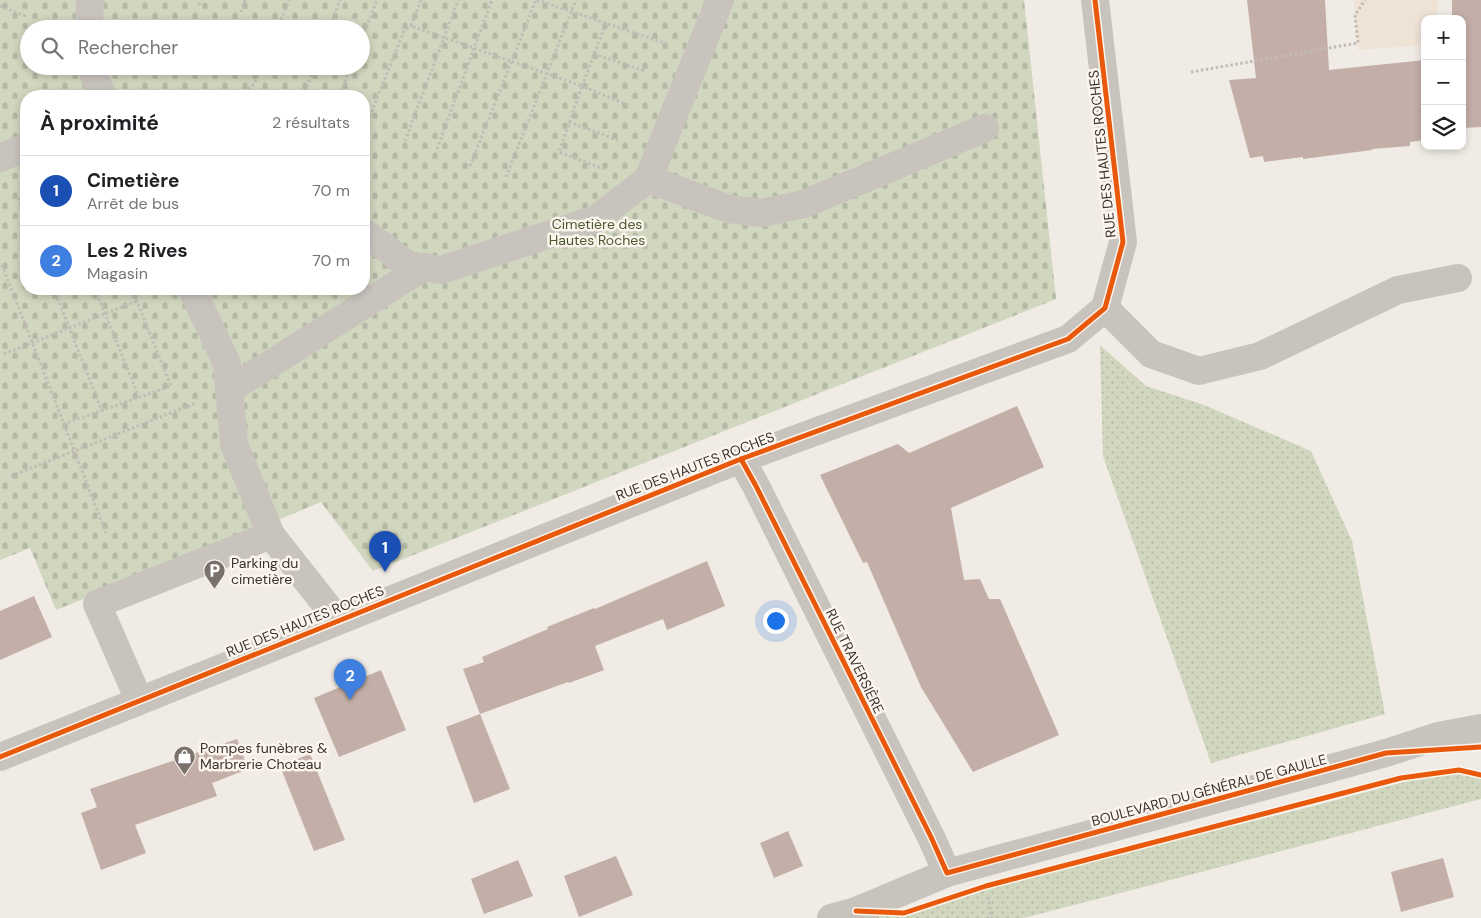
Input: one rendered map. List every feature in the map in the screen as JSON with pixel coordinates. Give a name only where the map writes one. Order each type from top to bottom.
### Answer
[{"type":"street","points":[[89,20],[90,0]]},
{"type":"street","points":[[370,236],[408,264],[440,270],[596,219],[648,179],[720,0]]},
{"type":"street","name":"RUE DES HAUTES ROCHES","points":[[0,757],[741,459],[1068,339],[1105,308],[1123,242],[1095,0]]},
{"type":"street","points":[[94,75],[101,90]]},
{"type":"street","points":[[648,179],[729,210],[761,213],[804,204],[985,128]]},
{"type":"street","points":[[0,158],[20,150]]},
{"type":"street","points":[[229,390],[424,267]]},
{"type":"street","points":[[1105,308],[1151,354],[1199,371],[1260,356],[1398,290],[1458,278]]},
{"type":"street","points":[[195,295],[227,364],[234,444],[271,535],[338,620]]},
{"type":"street","name":"RUE TRAVERSIÈRE","points":[[741,459],[931,837],[947,874]]},
{"type":"street","points":[[139,700],[97,604],[271,535]]},
{"type":"street","name":"BOULEVARD DU GÉNÉRAL DE GAULLE","points":[[831,918],[856,911],[947,874],[1386,753],[1438,736],[1481,728]]},
{"type":"street","name":"BOULEVARD DU GÉNÉRAL DE GAULLE","points":[[1386,753],[1481,746]]},
{"type":"path","points":[[200,5],[201,0]]},
{"type":"path","points":[[241,12],[245,0]]},
{"type":"path","points":[[281,20],[289,0]]},
{"type":"path","points":[[332,20],[340,0]]},
{"type":"path","points":[[369,20],[377,0]]},
{"type":"path","points":[[370,116],[404,30],[411,26],[421,0]]},
{"type":"path","points":[[405,141],[458,0]]},
{"type":"path","points":[[437,148],[492,0]]},
{"type":"path","points":[[470,166],[537,0],[698,54]]},
{"type":"path","points":[[506,177],[576,0]]},
{"type":"path","points":[[1191,72],[1358,43],[1355,15],[1365,0]]},
{"type":"path","points":[[0,6],[28,17]]},
{"type":"path","points":[[606,23],[559,152],[609,172]]},
{"type":"path","points":[[411,26],[547,73],[630,106]]},
{"type":"path","points":[[594,54],[645,71]]},
{"type":"path","points":[[248,90],[254,84],[258,75]]},
{"type":"path","points":[[305,90],[311,75]]},
{"type":"path","points":[[341,90],[347,75]]},
{"type":"path","points":[[570,122],[620,141]]},
{"type":"path","points":[[18,198],[20,203]]},
{"type":"path","points":[[2,264],[106,533]]},
{"type":"path","points":[[56,295],[102,411]]},
{"type":"path","points":[[97,295],[139,397]]},
{"type":"path","points":[[64,424],[171,386],[134,295]]},
{"type":"path","points":[[4,354],[137,301]]},
{"type":"path","points":[[12,476],[229,390]]},
{"type":"path","points":[[987,896],[992,918]]},
{"type":"green space","name":"Cimetière des Hautes Roches","points":[[0,0],[1024,0],[1056,299],[373,571],[321,502],[56,610],[30,548],[0,560]]},
{"type":"green space","points":[[1100,345],[1146,386],[1204,405],[1311,451],[1352,541],[1385,714],[1211,763],[1103,456]]},
{"type":"green space","points":[[1460,767],[1481,776],[1481,799],[1024,918],[873,918],[986,886],[1310,807]]},
{"type":"shaded area","points":[[1354,0],[1438,0],[1437,15],[1421,15],[1421,45],[1358,50]]},
{"type":"building","points":[[1247,0],[1325,0],[1329,70],[1421,60],[1421,141],[1410,142],[1410,146],[1372,149],[1303,159],[1303,157],[1264,162],[1263,156],[1250,158],[1229,80],[1256,78]]},
{"type":"building","points":[[1452,0],[1481,0],[1481,127],[1466,128],[1466,15],[1452,15]]},
{"type":"building","points":[[1017,406],[1044,467],[951,508],[964,580],[980,579],[989,599],[1000,599],[1059,735],[973,772],[921,687],[867,562],[863,563],[820,475],[898,444],[909,453]]},
{"type":"building","points":[[707,561],[725,606],[667,630],[663,619],[595,646],[604,670],[480,714],[463,669],[484,662],[482,657],[548,629],[547,627],[595,609]]},
{"type":"building","points":[[34,596],[52,637],[0,660],[0,611]]},
{"type":"building","points":[[381,670],[406,730],[339,757],[314,698]]},
{"type":"building","points":[[480,714],[510,789],[474,803],[446,727]]},
{"type":"building","points":[[237,739],[248,769],[212,783],[217,796],[135,825],[146,853],[101,870],[81,813],[97,807],[90,789]]},
{"type":"building","points":[[310,754],[345,840],[314,851],[280,766]]},
{"type":"building","points":[[788,831],[803,866],[774,878],[760,843]]},
{"type":"building","points":[[616,856],[633,895],[579,917],[564,876]]},
{"type":"building","points":[[1443,858],[1454,897],[1401,912],[1391,872]]},
{"type":"building","points":[[518,860],[533,896],[484,914],[471,879]]},
{"type":"cycle path","points":[[0,757],[741,459],[1068,339],[1105,308],[1123,242],[1095,0]]},
{"type":"cycle path","points":[[741,459],[931,837],[947,873],[1386,753],[1481,747]]},
{"type":"cycle path","points":[[856,911],[904,913],[986,886],[1401,778],[1459,770],[1481,775]]},
{"type":"place","name":"Cimetière","points":[[385,572]]},
{"type":"place","name":"Parking du cimetière","points":[[215,590]]},
{"type":"place","name":"Les 2 Rives","points":[[350,700]]},
{"type":"place","name":"Pompes funèbres & Marbrerie Choteau","points":[[184,775]]}]
